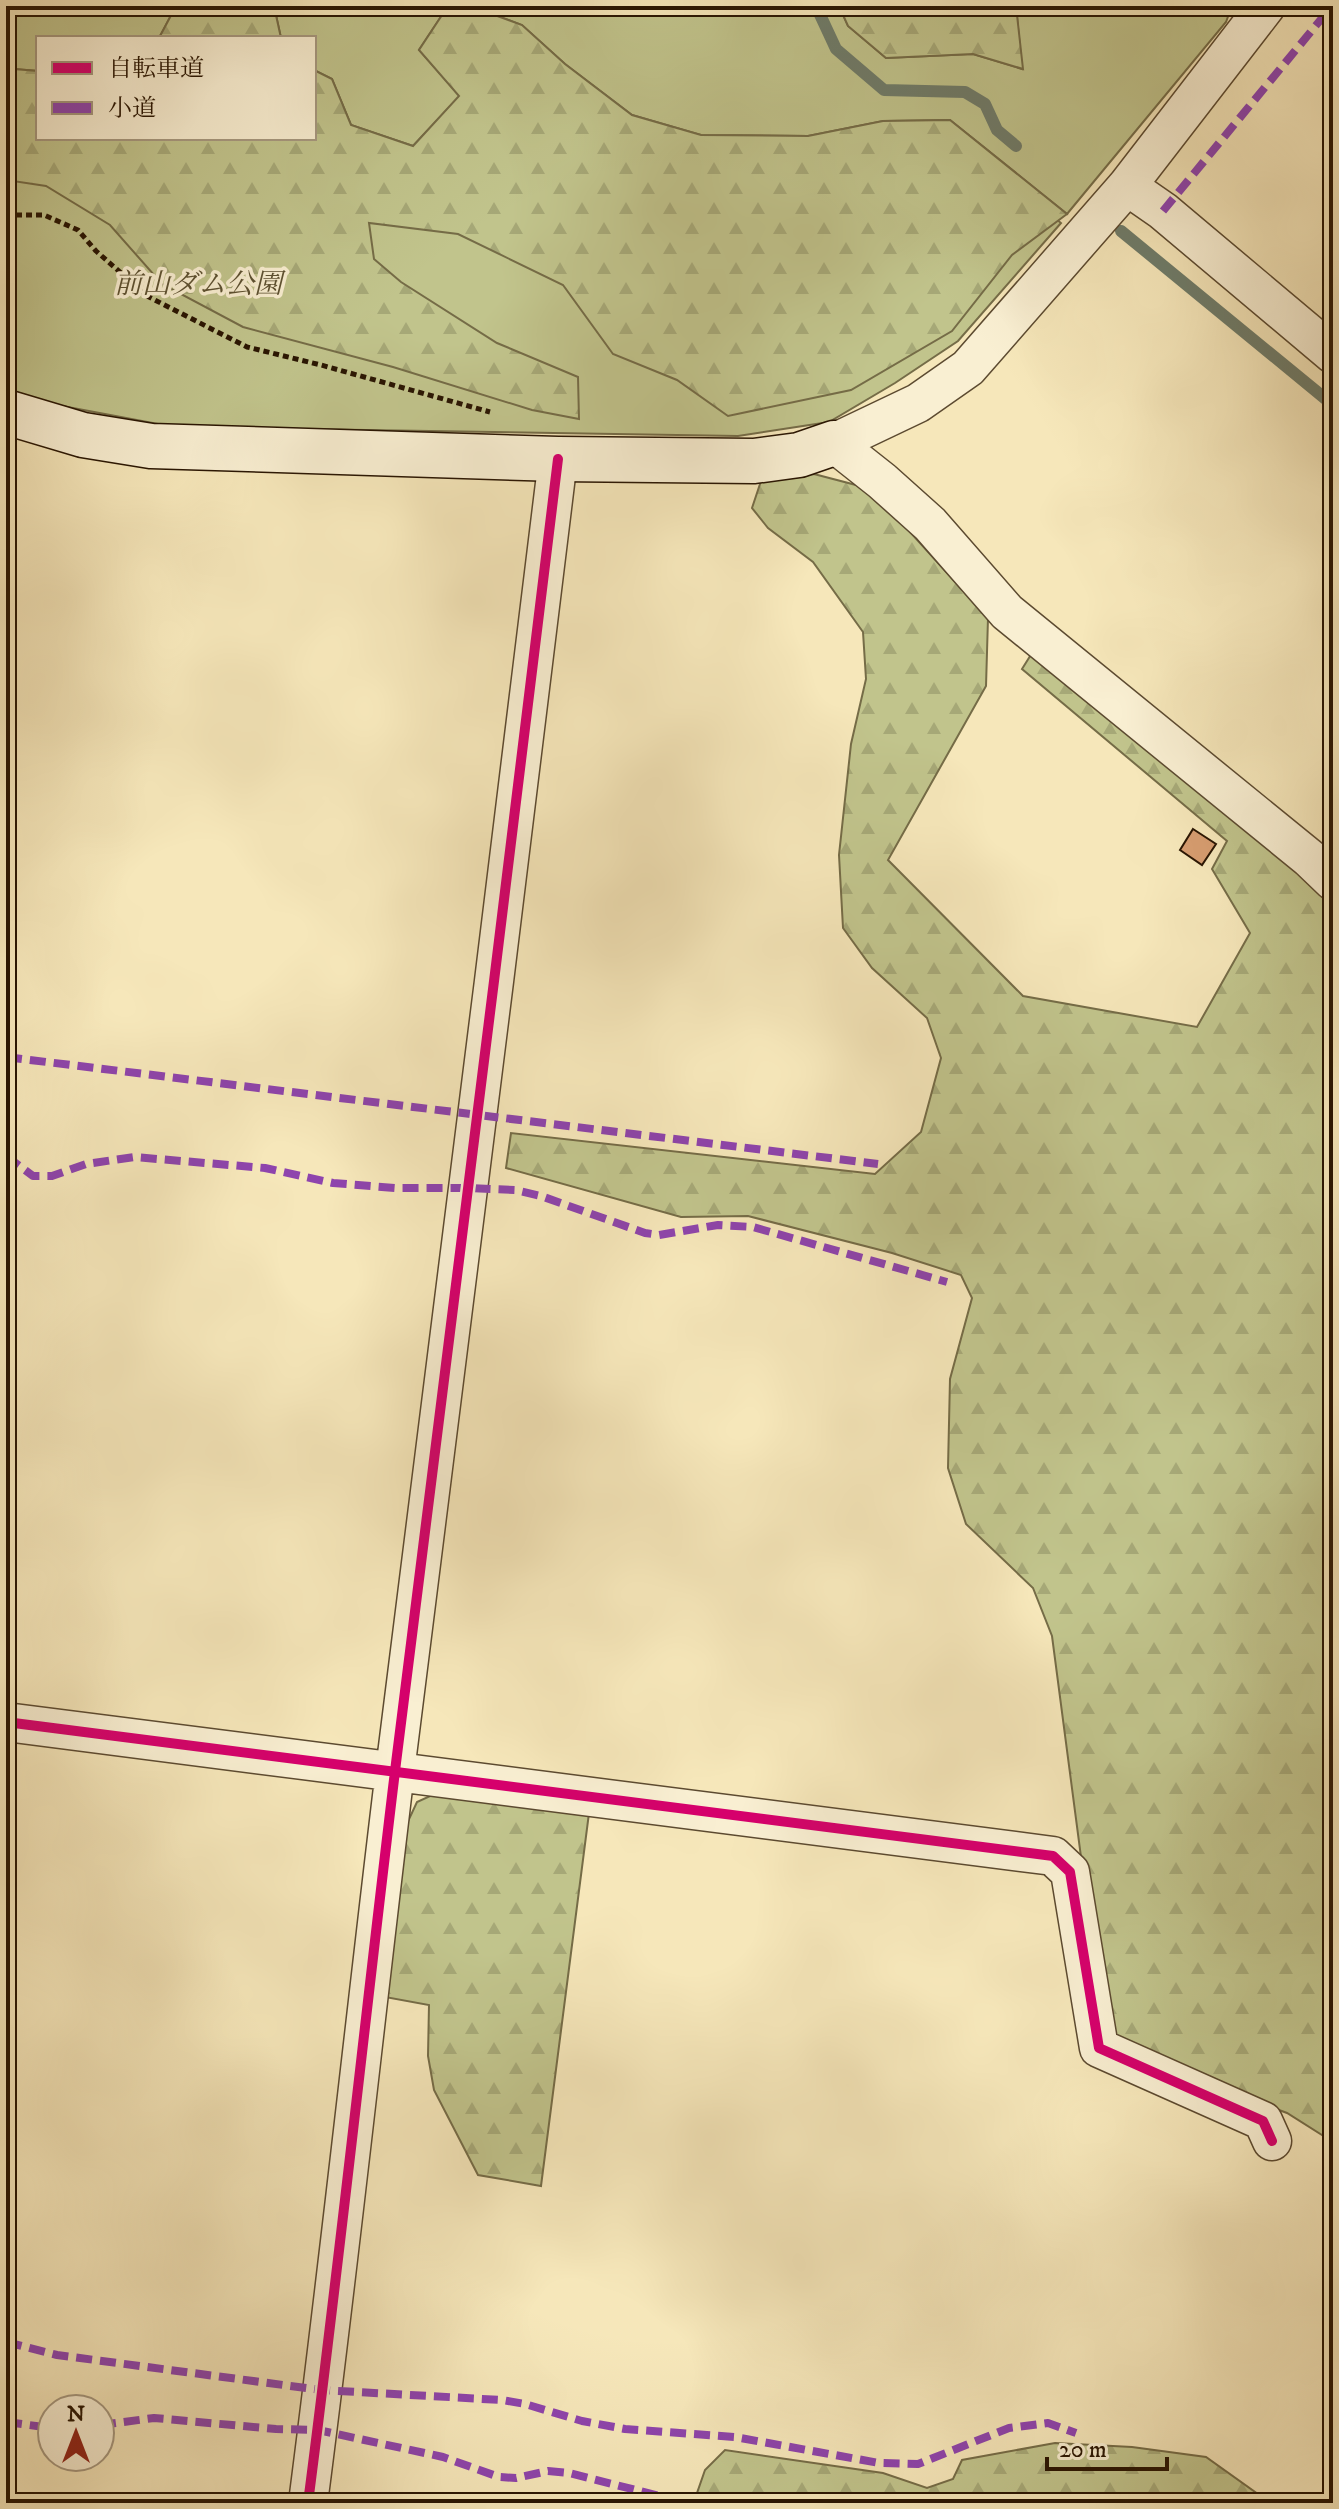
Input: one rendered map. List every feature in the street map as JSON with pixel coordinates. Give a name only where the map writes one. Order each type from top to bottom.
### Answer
[{"type":"street","points":[[6,412],[83,435],[151,446],[558,459],[754,461],[799,455],[834,443],[918,403],[968,368],[1127,186],[1264,6]]},
{"type":"street","points":[[1127,186],[1163,211],[1333,354]]},
{"type":"street","points":[[834,443],[930,524],[1007,612],[1309,858],[1333,881]]},
{"type":"street","points":[[308,2503],[395,1771],[558,459]]},
{"type":"street","points":[[6,1722],[1053,1856],[1070,1872],[1099,2048],[1263,2121],[1272,2141]]},
{"type":"path","points":[[6,215],[44,215],[78,230],[96,251],[147,296],[247,347],[450,399],[495,414]]},
{"type":"green space","points":[[6,6],[176,6],[160,36],[36,36],[36,71],[14,69],[6,54]]},
{"type":"green space","points":[[176,6],[274,6],[281,36],[160,36]]},
{"type":"green space","points":[[274,6],[448,6],[419,50],[460,96],[413,146],[351,125],[332,79],[316,71],[316,36],[281,36]]},
{"type":"green space","name":"前山ダム公園","points":[[448,6],[470,6],[522,25],[565,64],[632,115],[701,135],[808,136],[883,121],[950,120],[1067,214],[1012,255],[952,331],[851,390],[728,416],[677,380],[613,354],[563,285],[458,234],[369,223],[374,259],[401,282],[497,343],[578,377],[579,419],[532,410],[393,367],[243,327],[162,284],[110,225],[46,186],[6,180],[6,54],[14,69],[36,71],[36,140],[316,140],[316,71],[332,79],[351,125],[413,146],[459,96],[419,50]]},
{"type":"green space","points":[[470,6],[839,6],[848,26],[886,58],[973,54],[1022,69],[1016,6],[1224,6],[1230,11],[1226,22],[1067,214],[950,120],[883,121],[808,136],[701,135],[632,115],[565,64],[522,25]]},
{"type":"green space","points":[[839,6],[1016,6],[1023,69],[973,54],[886,58],[848,26]]},
{"type":"green space","name":"前山ダム公園","points":[[6,101],[36,136],[36,140],[468,196],[969,147],[1061,223],[958,341],[829,422],[738,436],[174,427],[57,405],[6,389]]},
{"type":"green space","points":[[814,474],[871,489],[988,618],[986,686],[888,860],[1023,996],[1197,1027],[1250,933],[1212,869],[1227,841],[1022,669],[1032,653],[1289,858],[1333,904],[1333,2142],[1287,2113],[1141,2058],[1122,2042],[1102,2017],[1052,1636],[1033,1588],[966,1524],[948,1468],[950,1379],[972,1298],[961,1275],[892,1253],[748,1216],[681,1217],[506,1168],[511,1133],[875,1174],[921,1132],[941,1058],[927,1018],[872,968],[843,928],[839,855],[851,744],[866,679],[863,632],[813,562],[768,528],[752,508],[761,481],[777,475]]},
{"type":"green space","points":[[441,1791],[589,1813],[541,2186],[478,2175],[434,2090],[428,2056],[429,2005],[385,1997],[403,1832],[417,1802]]},
{"type":"green space","points":[[1055,2443],[1132,2447],[1206,2457],[1258,2494],[1317,2503],[754,2503],[696,2496],[705,2470],[725,2450],[883,2473],[927,2488],[953,2479],[962,2460]]},
{"type":"building","points":[[1193,829],[1216,844],[1202,865],[1180,850]]},
{"type":"waterway","points":[[816,6],[836,49],[884,90],[965,92],[985,104],[997,130],[1016,146]]},
{"type":"waterway","points":[[1121,231],[1333,405]]},
{"type":"marked path","points":[[1163,211],[1332,6]]},
{"type":"marked path","points":[[6,1057],[878,1164]]},
{"type":"marked path","points":[[6,1156],[33,1176],[52,1176],[86,1164],[134,1157],[265,1168],[333,1183],[395,1188],[515,1190],[541,1196],[645,1233],[659,1235],[718,1225],[753,1227],[947,1282]]},
{"type":"marked path","points":[[6,2342],[57,2355],[321,2390],[502,2400],[625,2429],[735,2437],[879,2463],[918,2464],[1009,2428],[1048,2423],[1076,2433]]},
{"type":"marked path","points":[[116,2423],[154,2418],[318,2430],[443,2457],[499,2477],[516,2478],[548,2471],[569,2473],[687,2503]]},
{"type":"marked path","points":[[6,2422],[36,2426]]},
{"type":"cycle path","points":[[308,2503],[396,1763],[558,459]]},
{"type":"cycle path","points":[[6,1722],[1053,1856],[1070,1872],[1099,2048],[1263,2121],[1272,2141]]}]
